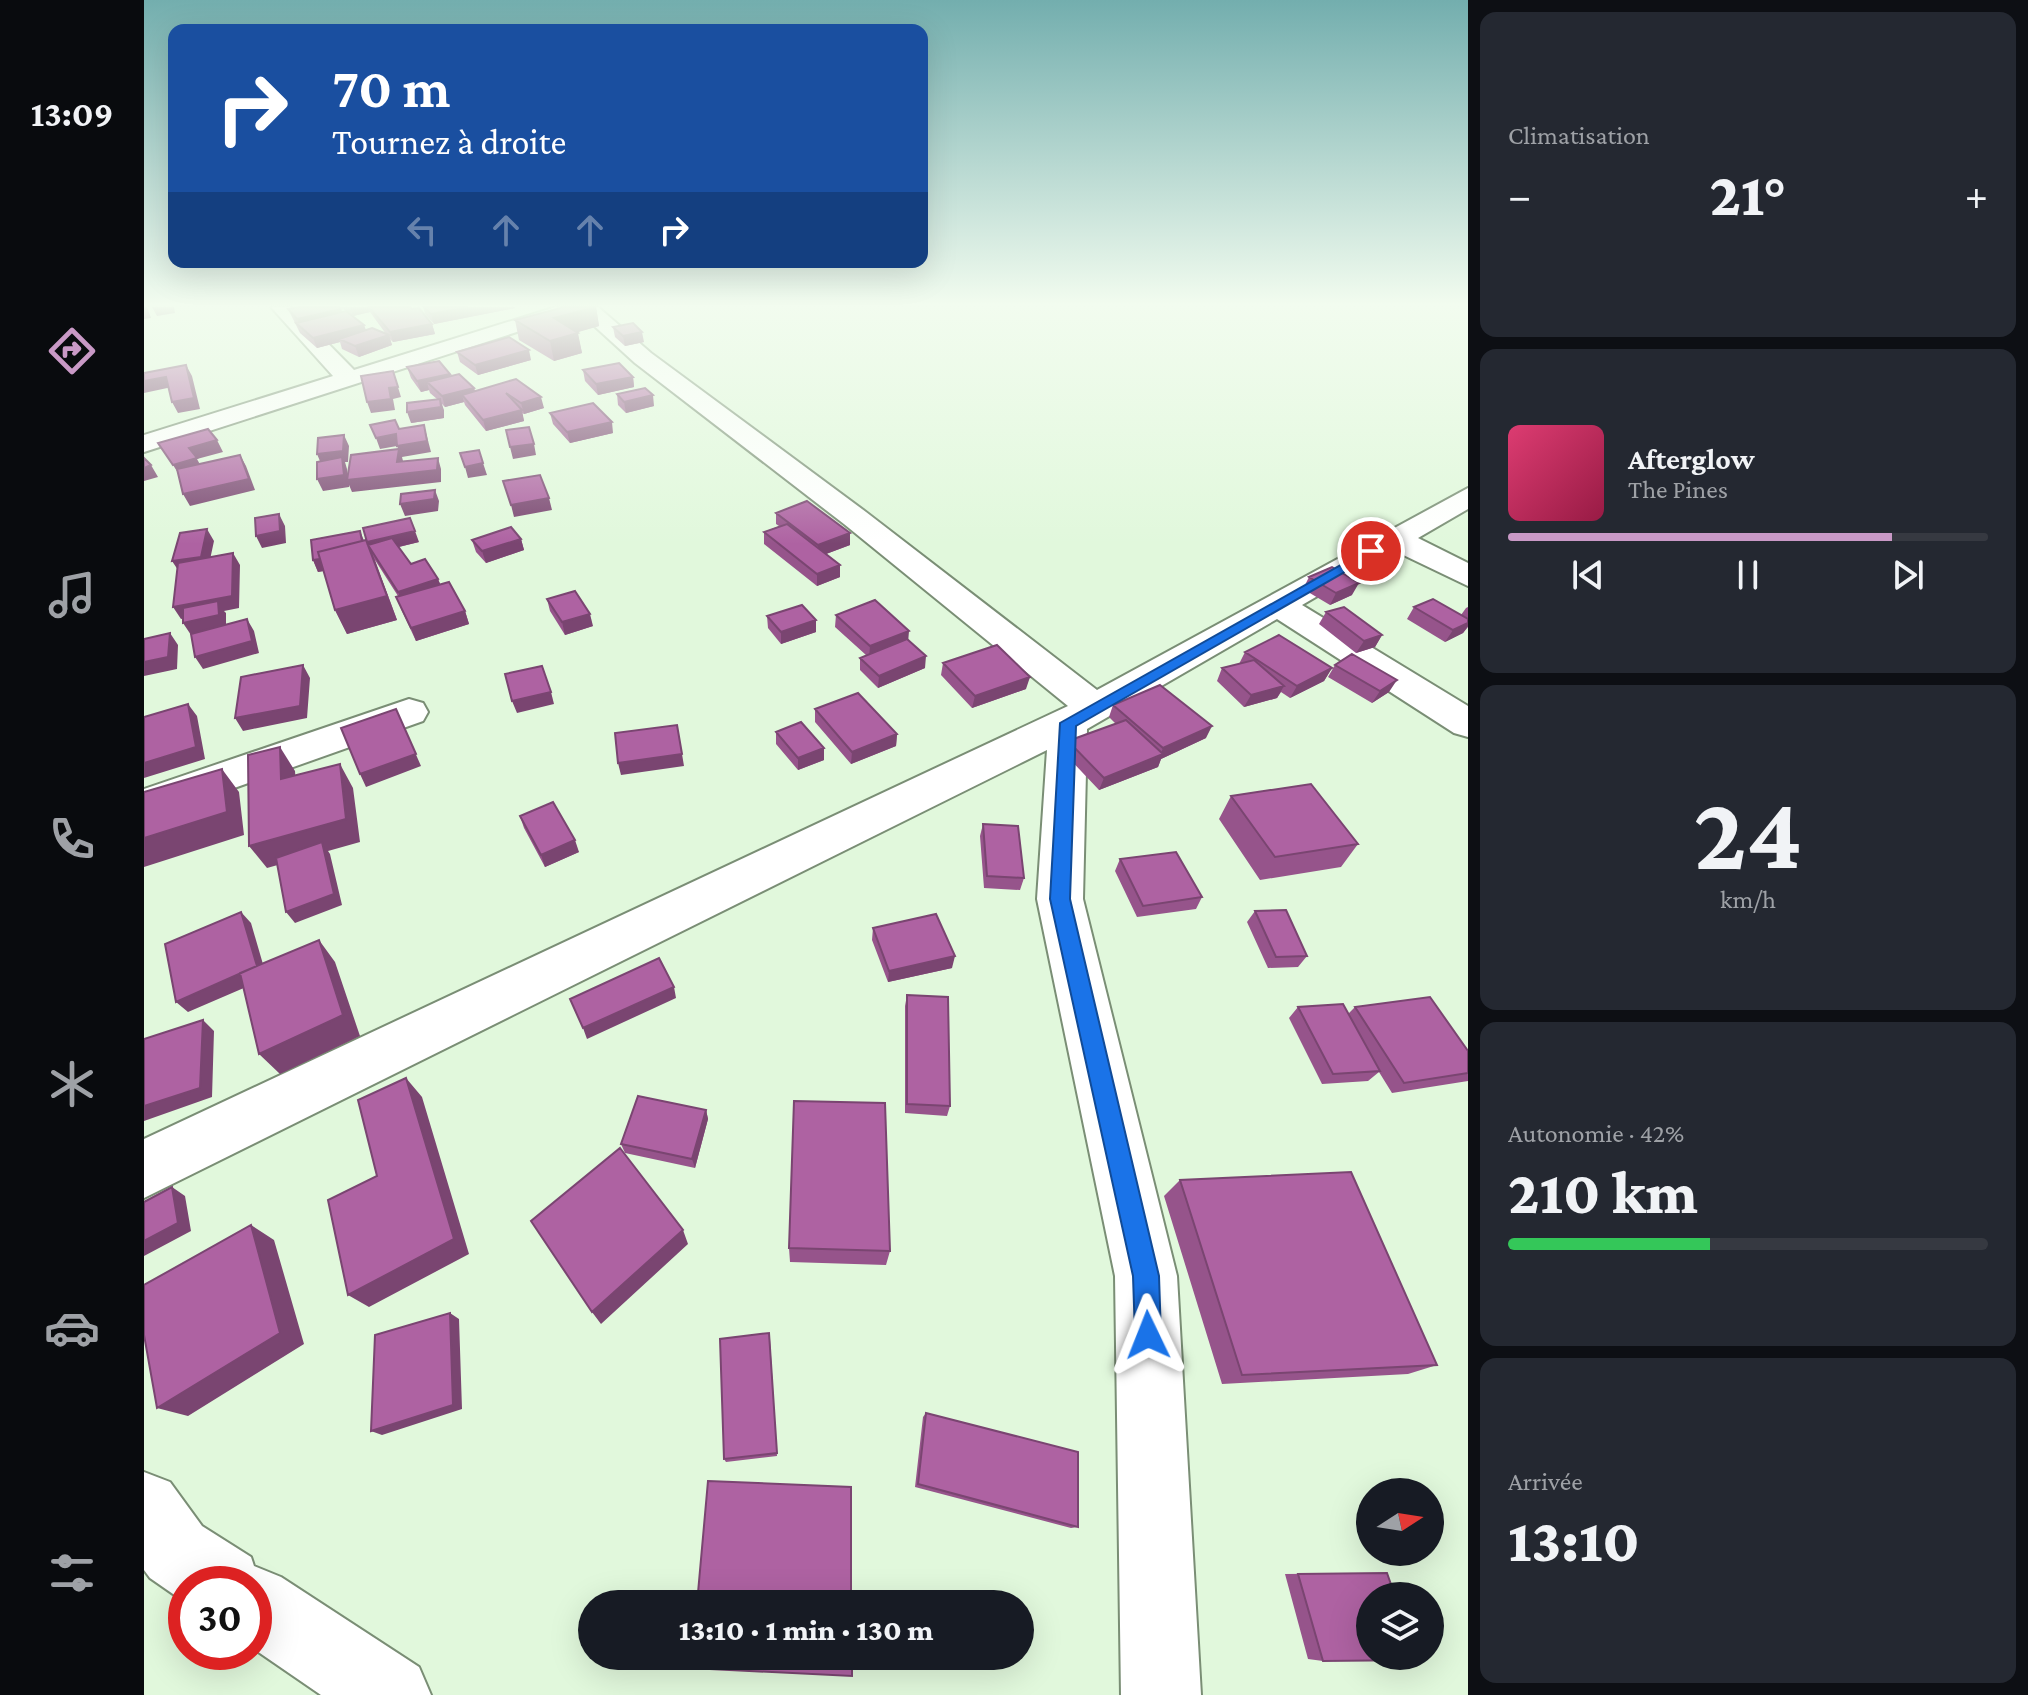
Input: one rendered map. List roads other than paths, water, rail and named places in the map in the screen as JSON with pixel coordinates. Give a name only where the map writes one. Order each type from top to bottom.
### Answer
[{"type":"street","points":[[144,444],[327,386]]},
{"type":"street","points":[[680,386],[855,518],[1081,716]]},
{"type":"street","points":[[144,1169],[1081,716],[1468,497]]},
{"type":"street","points":[[1394,538],[1468,576]]},
{"type":"street","points":[[1277,604],[1468,724]]},
{"type":"street","points":[[144,805],[409,712]]},
{"type":"street","points":[[1081,716],[1060,899],[1146,1276],[1161,1695]]},
{"type":"street","points":[[144,1508],[176,1552],[197,1566]]},
{"type":"street","points":[[272,1616],[391,1695]]}]
